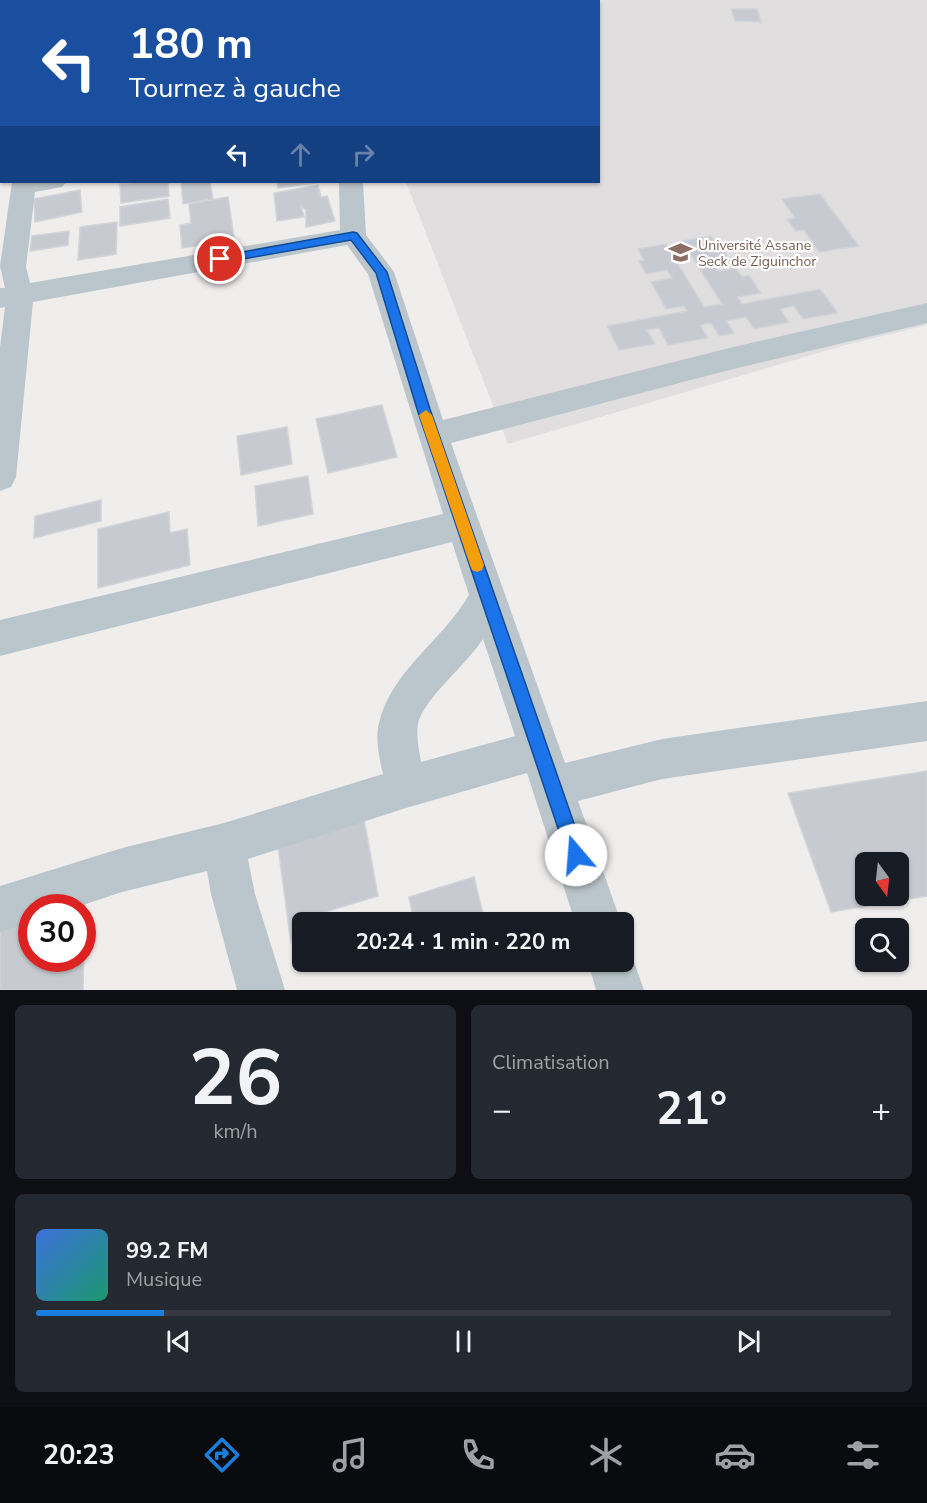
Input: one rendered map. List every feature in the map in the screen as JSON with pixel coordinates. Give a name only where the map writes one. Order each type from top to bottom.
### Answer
[{"type":"street","points":[[0,477],[10,296],[23,184],[38,183]]},
{"type":"street","points":[[351,183],[353,236],[381,272],[433,435],[595,912]]},
{"type":"street","points":[[10,296],[353,236]]},
{"type":"street","points":[[433,435],[729,359],[927,313]]},
{"type":"street","points":[[0,638],[464,524]]},
{"type":"street","points":[[405,787],[398,725],[402,712],[409,698],[465,634],[488,597]]},
{"type":"street","points":[[553,787],[662,759],[927,721]]},
{"type":"street","points":[[0,909],[122,870],[224,845],[405,787],[483,767],[539,749]]},
{"type":"street","points":[[224,845],[232,894],[261,990]]},
{"type":"street","points":[[614,972],[620,990]]},
{"type":"shaded area","name":"Université Assane Seck de Ziguinchor","points":[[600,0],[927,0],[927,325],[842,346],[508,444],[406,183],[600,183]]},
{"type":"building","points":[[731,9],[757,9],[761,22],[735,21]]},
{"type":"building","points":[[168,183],[169,196],[121,203],[120,184]]},
{"type":"building","points":[[181,183],[210,183],[213,199],[183,204]]},
{"type":"building","points":[[277,183],[315,183],[278,188]]},
{"type":"building","points":[[318,185],[321,197],[327,196],[335,221],[306,227],[306,210],[301,206],[304,217],[277,221],[274,193]]},
{"type":"building","points":[[80,190],[82,212],[35,222],[34,199]]},
{"type":"building","points":[[820,194],[859,246],[819,252],[804,230],[796,231],[787,219],[795,218],[782,199]]},
{"type":"building","points":[[228,197],[234,238],[201,240],[202,245],[182,248],[180,225],[191,223],[189,204]]},
{"type":"building","points":[[168,199],[170,218],[120,226],[120,207]]},
{"type":"building","points":[[117,222],[116,254],[78,260],[80,227]]},
{"type":"building","points":[[69,231],[68,245],[30,251],[32,236]]},
{"type":"building","points":[[711,236],[731,260],[713,264],[718,271],[736,268],[742,277],[749,275],[761,293],[738,297],[742,304],[820,289],[838,313],[803,319],[794,306],[780,309],[789,322],[754,329],[746,317],[726,321],[734,333],[719,336],[711,323],[700,325],[708,338],[668,345],[659,328],[647,330],[655,344],[619,350],[607,326],[687,311],[684,306],[666,309],[651,282],[672,278],[667,270],[646,274],[639,261],[644,260],[638,249],[666,244],[704,307],[722,304],[682,241]]},
{"type":"building","points":[[382,405],[397,457],[328,473],[316,419]]},
{"type":"building","points":[[287,427],[292,464],[241,475],[237,436]]},
{"type":"building","points":[[308,476],[313,514],[258,526],[255,486]]},
{"type":"building","points":[[101,500],[101,521],[34,538],[35,516]]},
{"type":"building","points":[[169,512],[170,533],[187,529],[190,565],[98,588],[98,529]]},
{"type":"building","points":[[927,771],[927,896],[909,899],[909,852],[855,852],[855,906],[867,906],[831,912],[788,793]]},
{"type":"building","points":[[363,814],[378,896],[325,912],[292,912],[291,943],[277,839]]},
{"type":"building","points":[[474,877],[483,912],[412,912],[409,897]]},
{"type":"building","points":[[18,920],[18,972],[83,972],[83,990],[0,990],[0,925]]},
{"type":"slow traffic","points":[[426,415],[477,565]]},
{"type":"place","name":"Université Assane Seck de Ziguinchor","points":[[680,253]]},
{"type":"route","points":[[220,259],[353,236],[381,272],[424,409],[576,855]]}]
